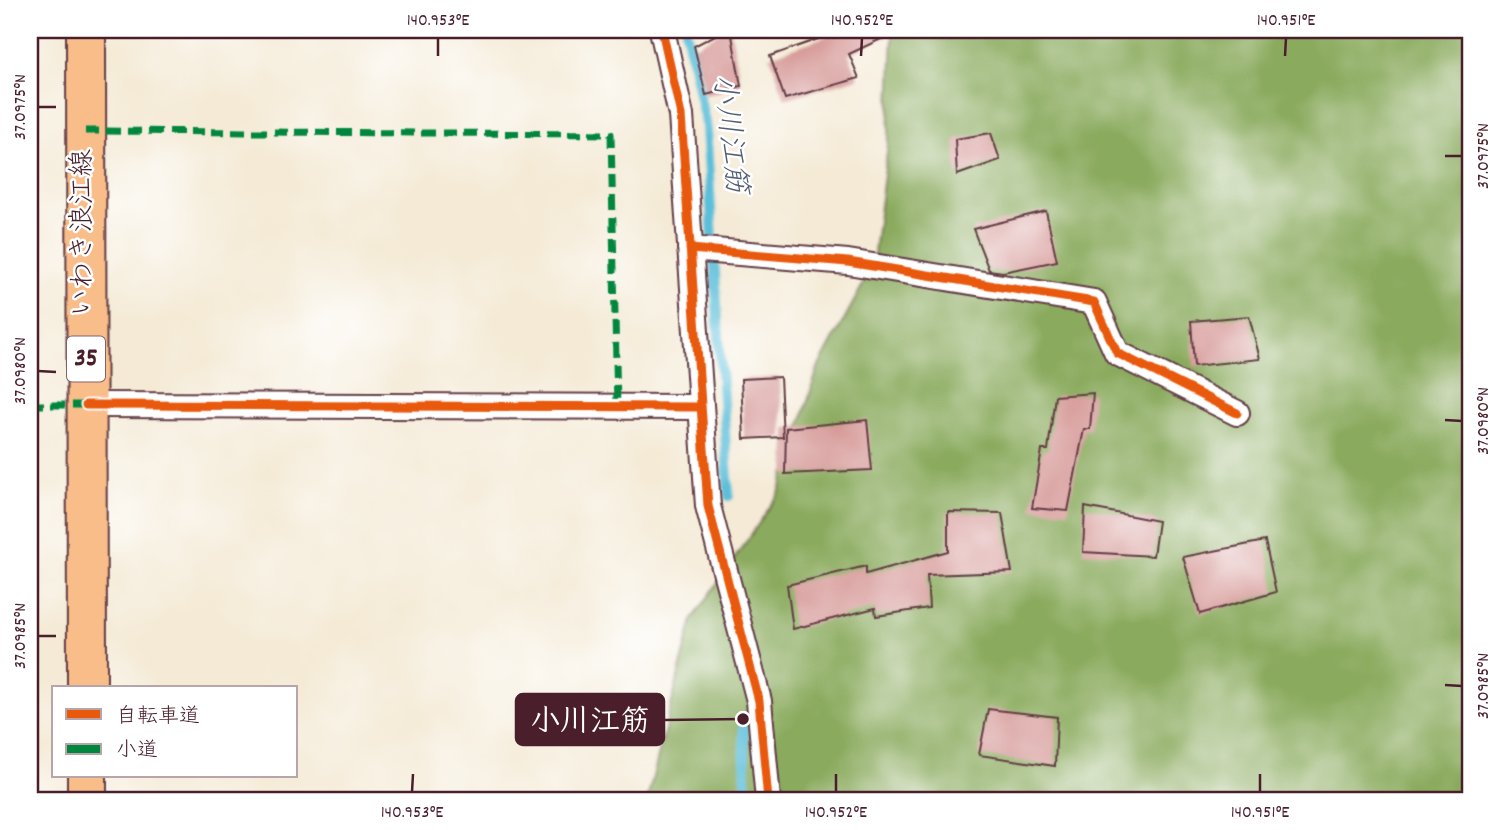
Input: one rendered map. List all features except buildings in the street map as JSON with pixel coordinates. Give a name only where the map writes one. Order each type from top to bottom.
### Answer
[{"type":"main road","name":"いわき浪江線","points":[[86,30],[87,686]]},
{"type":"main road","points":[[87,778],[87,800]]},
{"type":"street","points":[[662,30],[681,115],[708,506],[759,701],[768,800]]},
{"type":"street","points":[[690,249],[848,262],[1094,302],[1117,353],[1237,413]]},
{"type":"street","points":[[86,405],[700,407]]},
{"type":"green space","points":[[893,30],[1471,30],[1471,800],[647,800],[693,619],[779,494],[818,368],[872,268],[889,136]]},
{"type":"waterway","name":"小川江筋","points":[[686,30],[706,127],[729,496]]},
{"type":"waterway","name":"小川江筋","points":[[743,719],[747,800]]},
{"type":"marked path","points":[[85,131],[611,134],[617,407]]},
{"type":"marked path","points":[[30,405],[86,405]]},
{"type":"cycle path","points":[[662,30],[681,115],[708,506],[759,701],[768,800]]},
{"type":"cycle path","points":[[690,249],[848,262],[1094,302],[1117,353],[1237,413]]},
{"type":"cycle path","points":[[86,405],[700,407]]},
{"type":"place","name":"小川江筋","points":[[743,719]]}]
